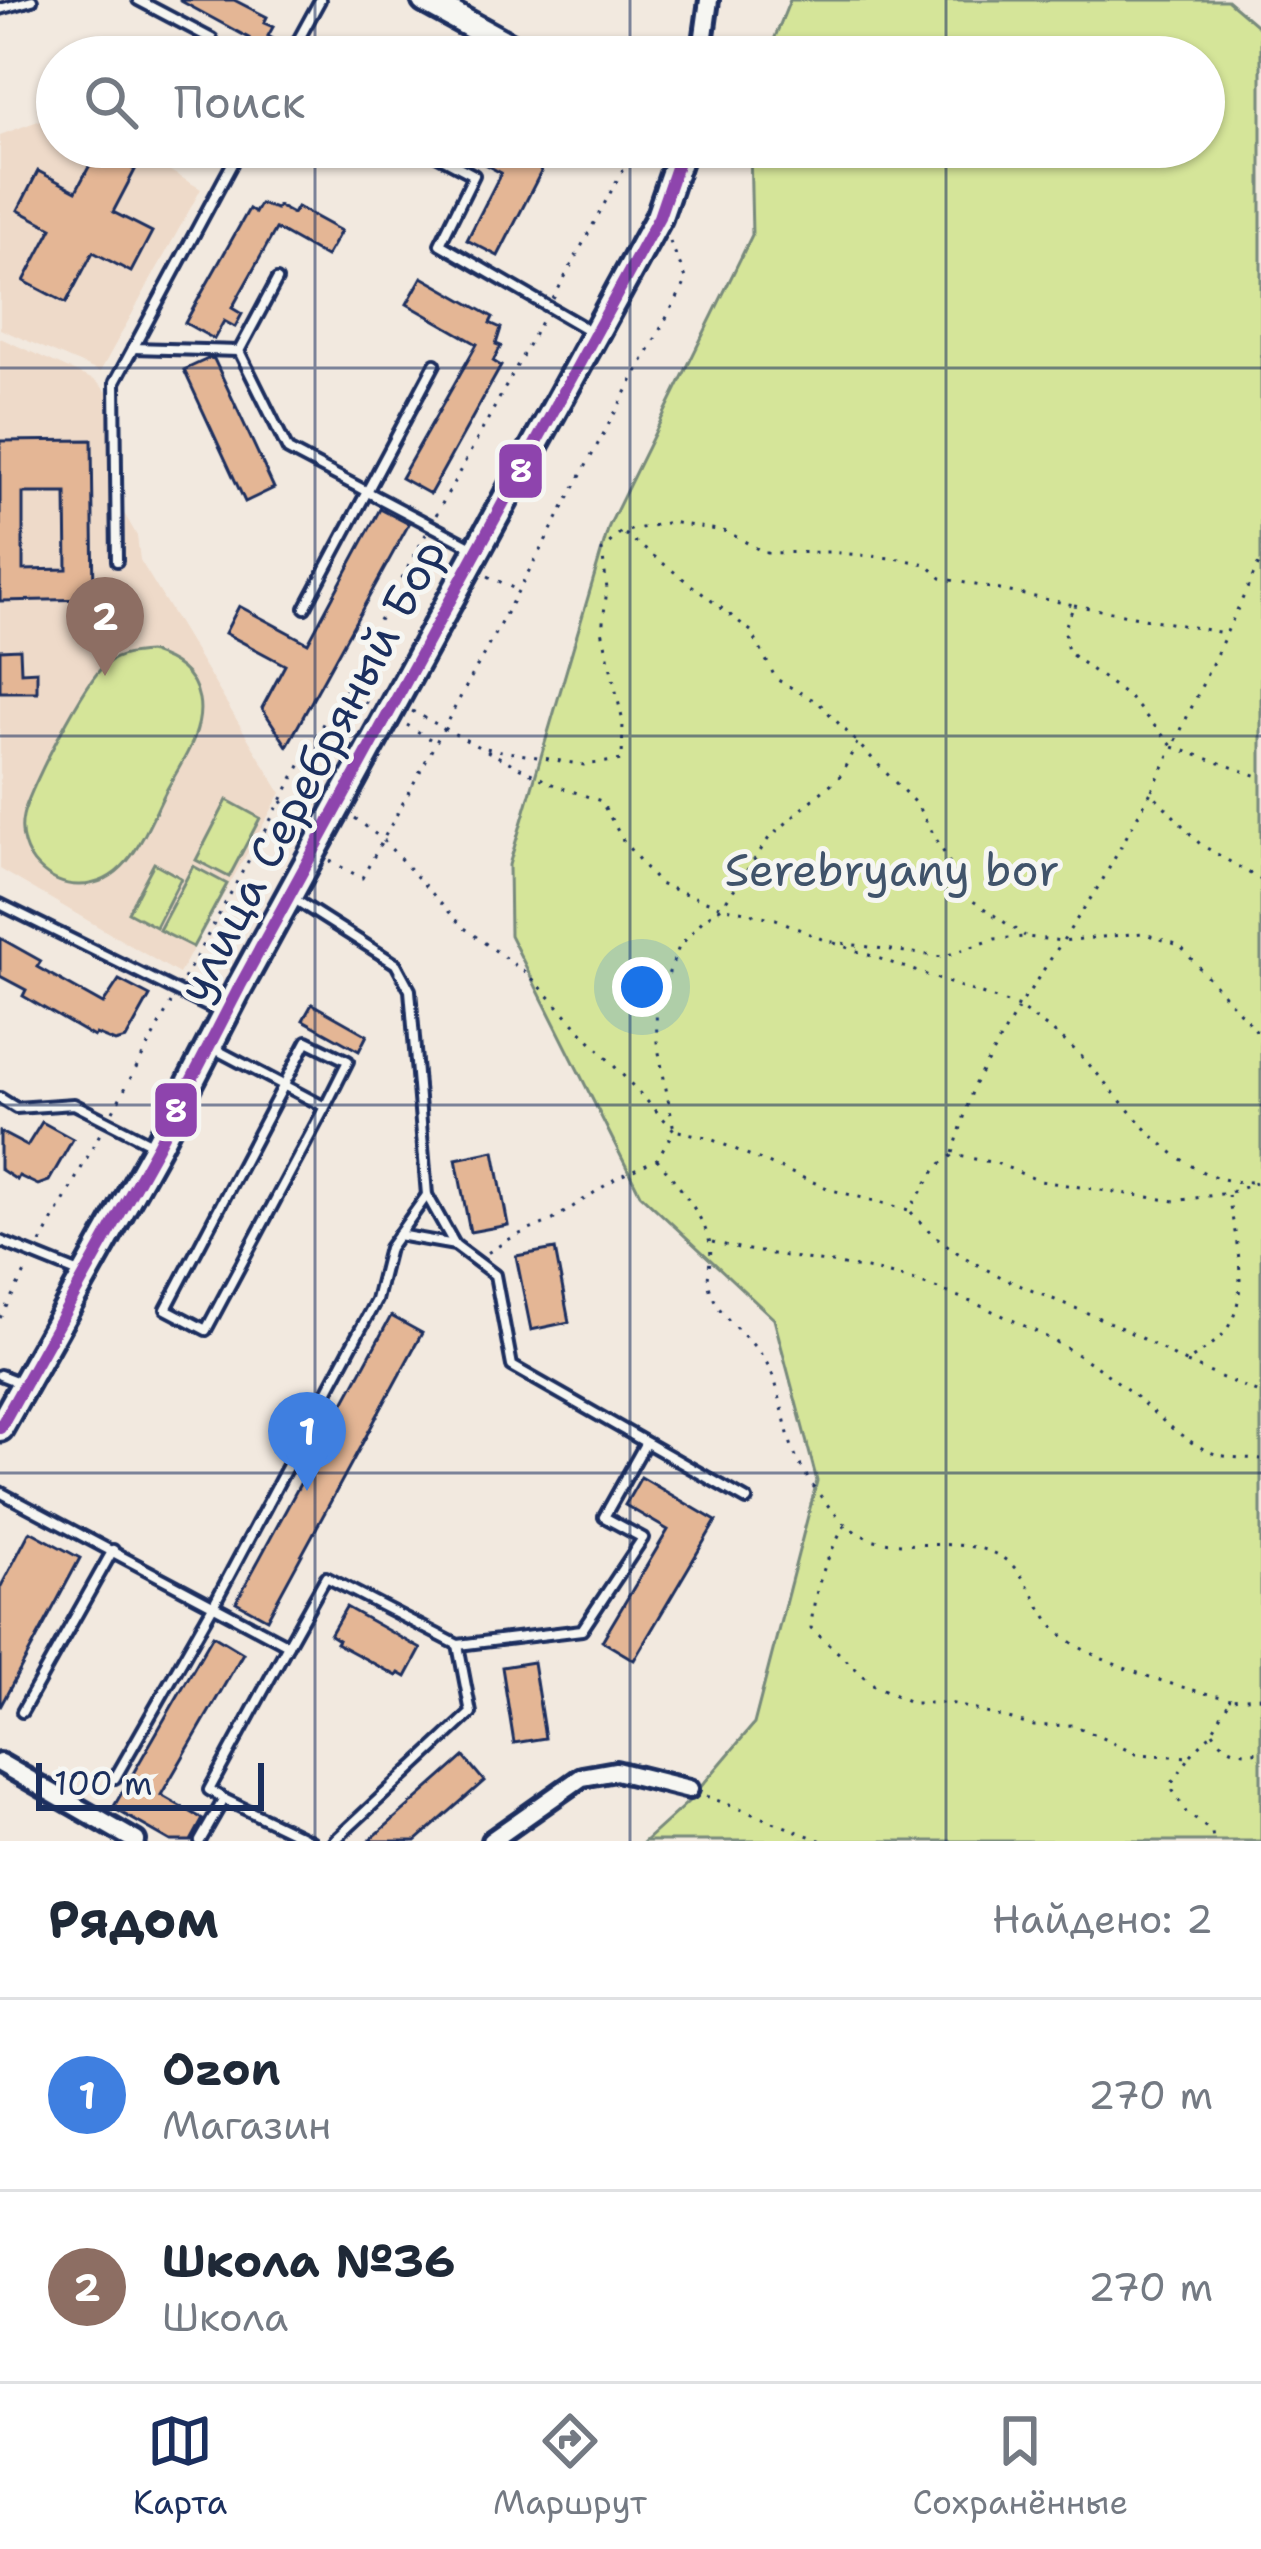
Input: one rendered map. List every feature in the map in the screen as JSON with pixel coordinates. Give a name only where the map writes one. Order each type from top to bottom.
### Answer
[{"type":"street","points":[[425,0],[491,36]]},
{"type":"street","points":[[704,36],[709,0]]},
{"type":"street","name":"улица Серебряный Бор","points":[[0,1428],[157,1147],[658,217],[676,168]]},
{"type":"street","points":[[0,1763],[136,1841]]},
{"type":"street","points":[[491,1841],[582,1777],[616,1772],[689,1789]]},
{"type":"lane","points":[[0,9],[32,0]]},
{"type":"lane","points":[[138,0],[206,36]]},
{"type":"lane","points":[[301,36],[320,0]]},
{"type":"lane","points":[[117,561],[115,382],[230,168]]},
{"type":"lane","points":[[459,168],[474,176],[440,244],[595,334]]},
{"type":"lane","points":[[239,351],[277,280]]},
{"type":"lane","points":[[133,348],[239,351]]},
{"type":"lane","points":[[239,351],[288,450],[431,525],[474,558]]},
{"type":"lane","points":[[305,608],[435,364]]},
{"type":"lane","points":[[290,896],[396,964],[410,990],[427,1195],[455,1245]]},
{"type":"lane","points":[[0,904],[226,1016]]},
{"type":"lane","points":[[307,1041],[348,1061],[325,1107],[206,1330],[166,1309],[307,1041]]},
{"type":"lane","points":[[210,1046],[325,1107]]},
{"type":"lane","points":[[0,1098],[16,1108],[74,1105],[157,1147]]},
{"type":"lane","points":[[115,1778],[376,1300],[389,1248],[427,1195]]},
{"type":"lane","points":[[398,1235],[455,1245],[495,1275],[512,1366],[747,1500]]},
{"type":"lane","points":[[0,1241],[84,1275]]},
{"type":"lane","points":[[0,1375],[26,1385]]},
{"type":"lane","points":[[311,1841],[209,1790],[326,1577],[458,1646],[581,1630],[643,1538],[604,1517],[645,1444]]},
{"type":"lane","points":[[0,1492],[288,1645]]},
{"type":"lane","points":[[22,1712],[112,1550]]},
{"type":"lane","points":[[334,1841],[471,1713],[458,1646]]},
{"type":"lane","points":[[200,1841],[224,1799]]},
{"type":"path","points":[[0,1318],[623,168]]},
{"type":"path","points":[[281,800],[314,853],[362,878],[687,280],[658,217]]},
{"type":"path","points":[[478,747],[584,764],[622,760],[623,722],[602,630],[607,590],[602,550],[621,532],[671,522],[728,532],[765,554],[830,552],[926,563],[941,578],[1226,633]]},
{"type":"path","points":[[621,532],[751,631],[776,679],[819,704],[916,805],[970,899],[1027,937]]},
{"type":"path","points":[[474,558],[519,591]]},
{"type":"path","points":[[909,1210],[938,1166],[953,1155],[974,1085],[1019,1006],[1102,881],[1151,792],[1261,560]]},
{"type":"path","points":[[1074,604],[1064,630],[1068,652],[1131,699],[1173,747],[1261,777]]},
{"type":"path","points":[[396,701],[478,747],[601,801],[624,842],[659,884],[722,908],[776,919],[826,941],[1019,1006],[1077,1051],[1151,1134],[1198,1171],[1259,1182]]},
{"type":"path","points":[[478,1260],[657,1159],[674,1130],[657,1042],[656,1005],[679,947],[705,918],[722,908],[769,838],[841,775],[856,743]]},
{"type":"path","points":[[1151,792],[1200,844],[1261,880]]},
{"type":"path","points":[[339,806],[383,840],[463,926],[530,976],[674,1130],[706,1137],[832,1190],[909,1210],[933,1238],[999,1278],[1108,1322],[1186,1363],[1261,1394]]},
{"type":"path","points":[[826,941],[942,957],[994,939],[1062,941],[1142,933],[1179,945],[1261,1036]]},
{"type":"path","points":[[953,1155],[995,1163],[1040,1181],[1175,1201],[1228,1193],[1259,1182]]},
{"type":"path","points":[[657,1159],[690,1203],[710,1242],[708,1286],[729,1325],[764,1359],[783,1406],[792,1449],[845,1525],[876,1539],[924,1546],[976,1545],[1010,1562],[1061,1634],[1096,1654],[1183,1690],[1231,1699],[1261,1696]]},
{"type":"path","points":[[1186,1363],[1225,1332],[1239,1292],[1228,1193]]},
{"type":"path","points":[[710,1242],[890,1273],[939,1289],[1055,1342],[1111,1377],[1166,1424],[1216,1454],[1261,1459]]},
{"type":"path","points":[[845,1525],[824,1563],[813,1599],[811,1628],[874,1685],[912,1703],[950,1703],[1034,1726],[1074,1725],[1136,1754],[1190,1757]]},
{"type":"path","points":[[1213,1841],[1212,1832],[1186,1812],[1170,1786],[1213,1731],[1231,1699]]},
{"type":"path","points":[[1213,1731],[1222,1745],[1242,1754],[1261,1751]]},
{"type":"path","points":[[689,1789],[822,1841]]},
{"type":"shaded area","points":[[36,122],[36,168],[165,168],[201,189],[100,372],[0,329],[0,135]]},
{"type":"shaded area","points":[[0,338],[96,381],[122,407],[124,513],[137,536],[140,560],[281,793],[179,974],[0,869]]},
{"type":"green space","name":"Serebryany bor","points":[[790,0],[1227,0],[1261,29],[1261,1841],[645,1841],[688,1802],[754,1724],[817,1481],[774,1319],[640,1194],[510,935],[509,865],[609,526],[752,235],[750,168],[1225,168],[1225,36],[775,36]]},
{"type":"green space","points":[[149,652],[174,663],[192,681],[200,711],[195,735],[143,838],[123,866],[96,883],[78,885],[52,878],[26,850],[22,830],[27,803],[59,736],[97,674],[116,658]]},
{"type":"green space","points":[[227,800],[260,818],[229,877],[196,860]]},
{"type":"green space","points":[[154,863],[181,878],[156,927],[128,912]]},
{"type":"green space","points":[[193,866],[227,884],[193,947],[159,930]]},
{"type":"building","points":[[179,0],[234,0],[267,17],[264,23],[273,27],[268,36],[245,36]]},
{"type":"building","points":[[88,168],[131,168],[135,170],[113,212],[152,232],[131,272],[93,252],[66,303],[24,281],[52,228],[18,210],[38,171],[76,191]]},
{"type":"building","points":[[492,168],[540,168],[541,172],[498,256],[467,240],[501,173]]},
{"type":"building","points":[[260,204],[293,214],[297,207],[341,231],[326,257],[276,229],[232,308],[242,314],[235,327],[224,321],[214,339],[185,323],[249,209],[255,213]]},
{"type":"building","points":[[422,277],[493,317],[490,323],[501,328],[496,344],[501,346],[493,361],[501,366],[430,494],[401,478],[477,344],[407,304]]},
{"type":"building","points":[[210,358],[274,488],[245,502],[184,370]]},
{"type":"building","points":[[92,440],[94,599],[0,601],[0,441]],"holes":[[[23,493],[66,493],[67,569],[23,570]]]},
{"type":"building","points":[[380,509],[409,524],[287,746],[262,708],[285,665],[225,633],[239,606],[308,643]]},
{"type":"building","points":[[20,649],[21,672],[37,671],[37,692],[0,692],[0,650]]},
{"type":"building","points":[[0,938],[41,961],[37,967],[103,1004],[119,980],[150,996],[126,1039],[115,1042],[94,1037],[23,996],[26,990],[0,976]]},
{"type":"building","points":[[312,1004],[367,1035],[359,1051],[303,1020]]},
{"type":"building","points":[[42,1122],[73,1139],[49,1181],[38,1185],[19,1176],[17,1180],[0,1169],[0,1132],[27,1146]]},
{"type":"building","points":[[494,1151],[508,1225],[470,1232],[456,1159]]},
{"type":"building","points":[[555,1249],[569,1322],[531,1330],[516,1256]]},
{"type":"building","points":[[391,1316],[422,1333],[267,1619],[236,1602]]},
{"type":"building","points":[[641,1477],[716,1521],[634,1660],[602,1641],[668,1530],[625,1505]]},
{"type":"building","points":[[30,1531],[80,1558],[0,1707],[0,1588]]},
{"type":"building","points":[[346,1607],[421,1649],[406,1677],[336,1643],[330,1635]]},
{"type":"building","points":[[213,1635],[243,1653],[161,1795],[203,1819],[191,1841],[171,1841],[113,1808]]},
{"type":"building","points":[[533,1662],[545,1738],[514,1743],[502,1667]]},
{"type":"building","points":[[464,1757],[484,1781],[416,1841],[369,1841]]},
{"type":"transit line","name":"8","points":[[0,1428],[659,217],[676,168]]},
{"type":"place","name":"Школа №36","points":[[105,676]]},
{"type":"place","name":"Ozon","points":[[307,1491]]}]
